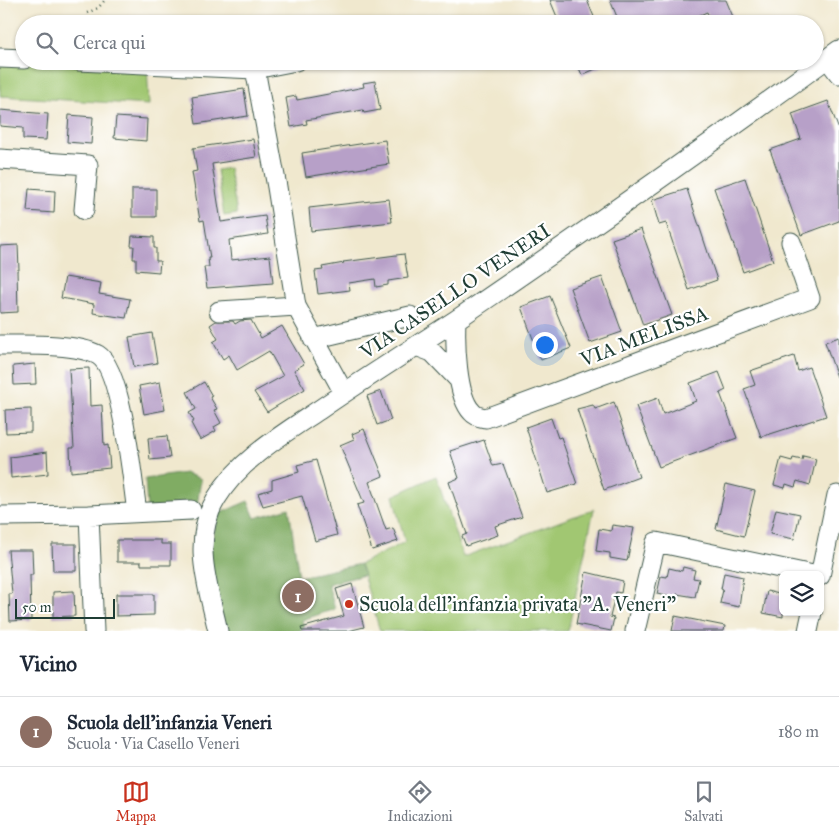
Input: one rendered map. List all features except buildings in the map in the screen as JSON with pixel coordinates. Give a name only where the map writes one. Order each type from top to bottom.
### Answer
[{"type":"street","points":[[833,54],[839,74]]},
{"type":"street","points":[[0,58],[15,59]]},
{"type":"street","points":[[255,70],[277,187],[296,306],[344,393]]},
{"type":"street","name":"VIA CASELLO VENERI","points":[[218,631],[202,557],[204,532],[216,499],[239,469],[293,427],[456,320],[692,157],[811,70]]},
{"type":"street","points":[[0,159],[88,165],[84,210]]},
{"type":"street","name":"VIA MELISSA","points":[[456,320],[455,345],[459,380],[471,411],[479,417],[486,418],[810,298],[791,242]]},
{"type":"street","points":[[219,311],[296,306]]},
{"type":"street","points":[[313,339],[410,316]]},
{"type":"street","points":[[0,345],[73,348],[99,356],[108,366],[115,382],[125,426],[137,513]]},
{"type":"street","name":"VIA MELISSA","points":[[416,346],[432,352],[459,380]]},
{"type":"street","points":[[821,571],[837,495]]},
{"type":"street","points":[[0,516],[89,515],[191,510]]},
{"type":"street","points":[[89,515],[94,631]]},
{"type":"street","points":[[635,631],[656,542],[793,571]]},
{"type":"street","points":[[808,631],[811,616]]},
{"type":"path","points":[[87,13],[98,8],[105,0]]},
{"type":"green space","points":[[0,58],[15,60],[15,70],[147,70],[149,105],[0,96]]},
{"type":"green space","points":[[229,168],[237,214],[224,216],[217,170]]},
{"type":"green space","points":[[185,473],[201,479],[195,520],[148,521],[145,479]]},
{"type":"green space","points":[[436,476],[463,557],[594,509],[568,631],[380,631],[360,564],[405,542],[393,496]]},
{"type":"green space","points":[[248,501],[255,518],[289,508],[299,577],[360,564],[364,575],[328,584],[335,609],[302,620],[305,631],[225,631],[208,557],[218,514]]},
{"type":"place","name":"Scuola dell'infanzia Veneri","points":[[298,596]]},
{"type":"place","name":"Scuola dell'infanzia privata \"A. Veneri\"","points":[[349,604]]}]
